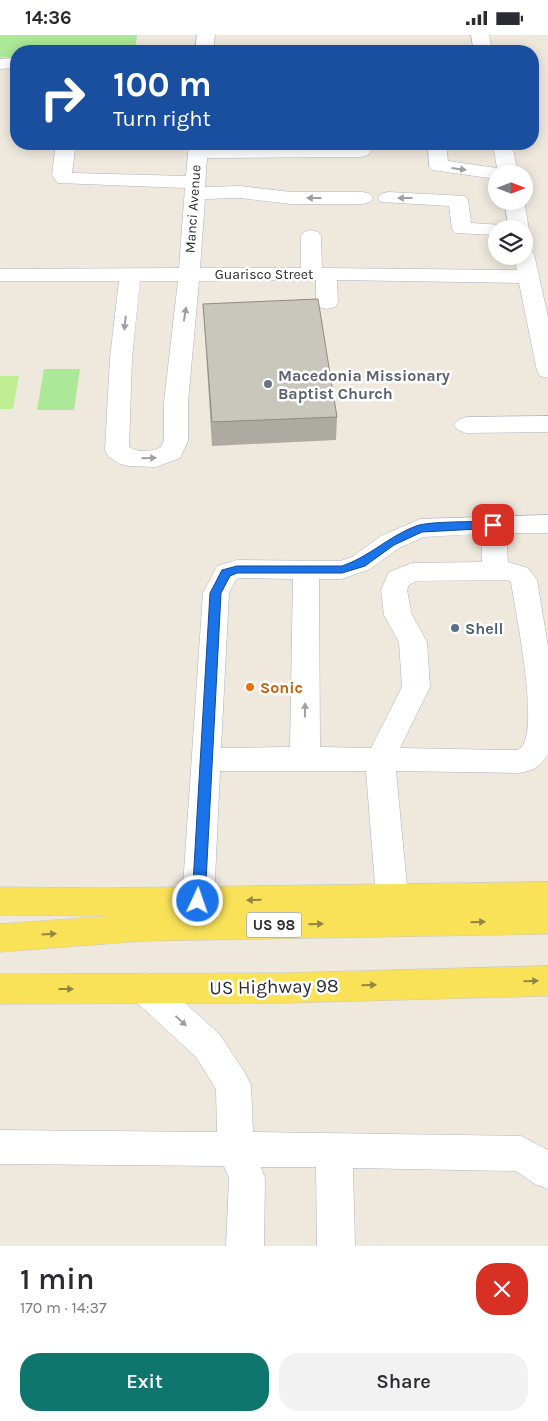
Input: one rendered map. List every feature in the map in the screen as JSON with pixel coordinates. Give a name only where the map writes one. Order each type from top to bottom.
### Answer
[{"type":"main road","name":"US 98","points":[[0,901],[198,901],[548,896]]},
{"type":"main road","name":"US 98","points":[[0,938],[143,927],[548,920]]},
{"type":"main road","name":"US Highway 98","points":[[0,989],[284,988],[548,981]]},
{"type":"street","points":[[65,150],[62,175],[65,179],[195,187],[291,198],[362,198]]},
{"type":"street","name":"Manci Avenue","points":[[130,275],[121,358],[117,450],[129,458],[156,459],[171,452],[176,441],[177,394],[192,243],[197,150]]},
{"type":"street","points":[[306,150],[361,151]]},
{"type":"street","points":[[438,150],[439,166],[488,172]]},
{"type":"street","points":[[504,150],[506,165]]},
{"type":"street","points":[[388,198],[458,200],[462,229],[488,229]]},
{"type":"street","points":[[310,236],[327,302]]},
{"type":"street","points":[[526,265],[548,371]]},
{"type":"street","name":"Guarisco Street","points":[[0,275],[188,274],[528,277]]},
{"type":"street","points":[[466,425],[548,424]]},
{"type":"street","points":[[198,901],[216,593],[226,573],[237,569],[342,570],[361,563],[390,542],[420,528],[548,524]]},
{"type":"street","points":[[493,525],[496,571]]},
{"type":"street","points":[[305,758],[306,570]]},
{"type":"street","points":[[206,760],[305,758],[380,759],[506,762],[526,760],[539,751],[545,740],[546,728],[543,677],[524,580],[520,574],[513,571],[412,572],[398,579],[394,590],[398,615],[413,642],[416,687],[380,759],[392,897]]},
{"type":"street","points":[[145,988],[208,1046],[233,1085],[236,1149],[247,1178],[246,1246]]},
{"type":"street","points":[[0,1147],[334,1150],[535,1162]]},
{"type":"street","points":[[334,1150],[336,1246]]},
{"type":"green space","points":[[0,35],[137,35],[136,45],[10,45],[10,57],[0,57]]},
{"type":"green space","points":[[44,369],[80,369],[74,410],[37,410]]},
{"type":"green space","points":[[0,376],[19,376],[13,409],[0,409]]},
{"type":"building","name":"Macedonia Missionary Baptist Church","points":[[318,299],[337,417],[212,422],[203,304]]},
{"type":"place","name":"Macedonia Missionary Baptist Church","points":[[268,384]]},
{"type":"place","name":"Shell","points":[[455,628]]},
{"type":"place","name":"Sonic","points":[[250,687]]},
{"type":"route","points":[[198,901],[216,593],[226,573],[237,569],[342,570],[361,563],[390,542],[420,528],[493,525]]}]
